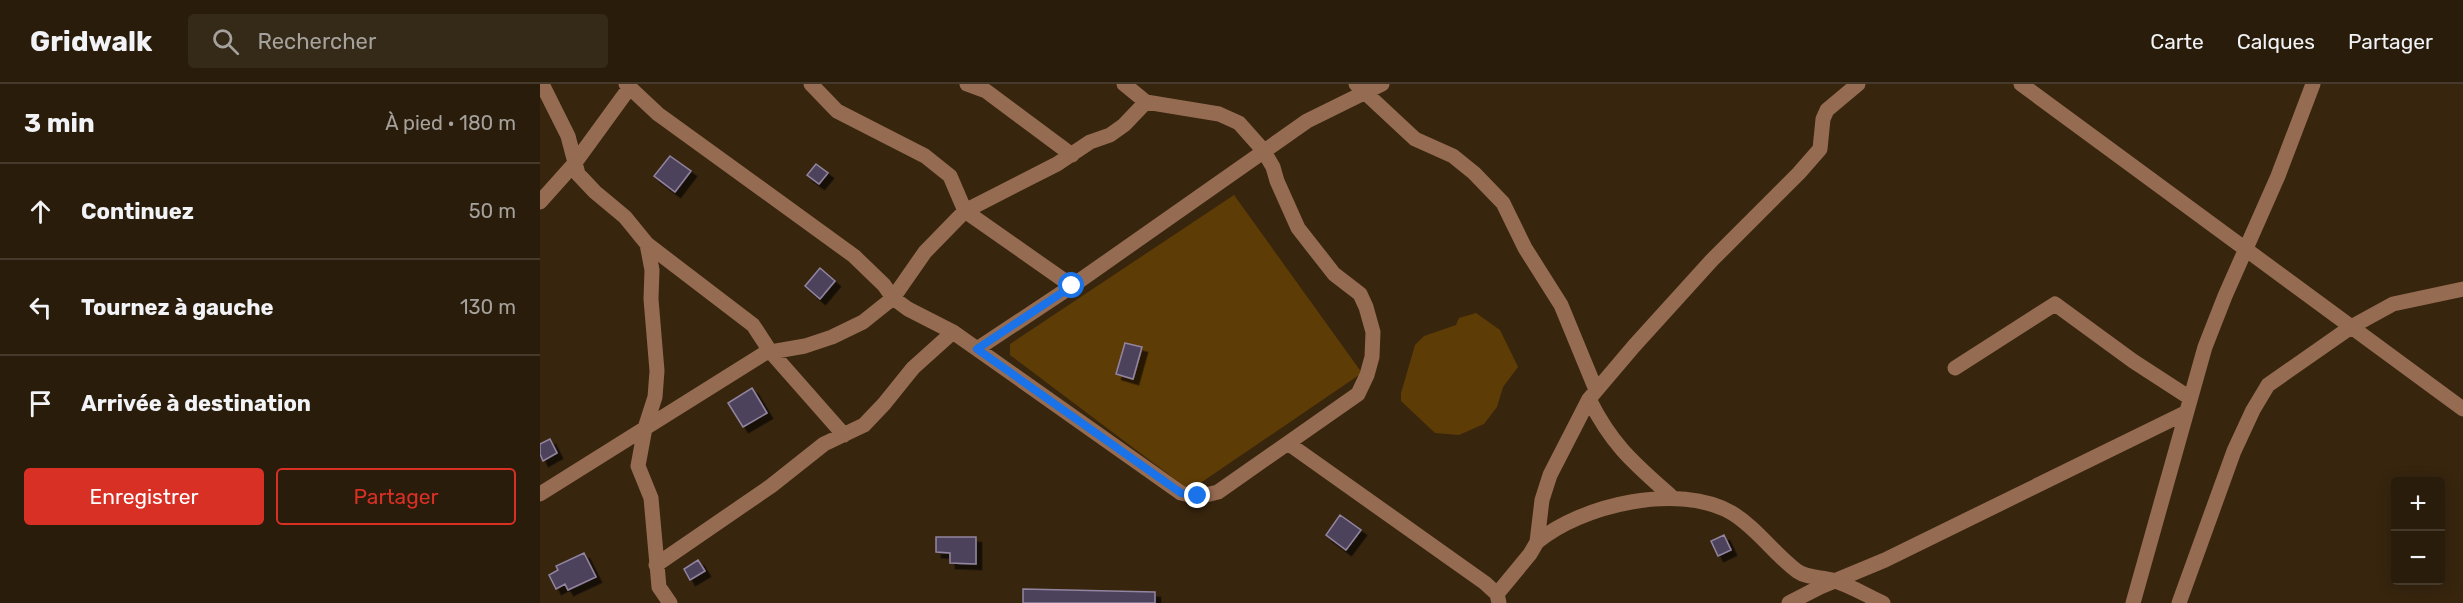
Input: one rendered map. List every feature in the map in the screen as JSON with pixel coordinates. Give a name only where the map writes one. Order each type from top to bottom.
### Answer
[{"type":"street","points":[[542,84],[568,136],[578,174],[595,192],[625,217],[647,244],[753,325],[770,351],[844,435]]},
{"type":"street","points":[[811,84],[837,111],[925,156],[950,176],[965,211],[1072,286]]},
{"type":"street","points":[[967,84],[986,91],[1072,155]]},
{"type":"street","points":[[540,202],[574,164],[628,86],[667,121],[854,256],[884,285],[893,298],[908,309],[954,332],[1181,493],[1198,496],[1218,492],[1358,394],[1370,366],[1373,332],[1360,294],[1334,274],[1298,228],[1277,181],[1274,167],[1263,150],[1239,123],[1219,114],[1146,102],[1124,84]]},
{"type":"street","points":[[977,349],[1072,286],[1306,121],[1361,88],[1382,84]]},
{"type":"street","points":[[1289,444],[1485,583],[1498,599],[1537,542],[1542,500],[1550,475],[1593,394],[1712,260],[1820,149],[1823,119],[1827,110],[1846,90],[1858,84]]},
{"type":"street","points":[[2021,84],[2463,409]]},
{"type":"street","points":[[2133,603],[2205,347],[2278,176],[2313,84]]},
{"type":"street","points":[[1361,88],[1415,139],[1453,156],[1474,173],[1503,203],[1525,248],[1561,305],[1593,394],[1601,424],[1630,460],[1673,498]]},
{"type":"street","points":[[540,494],[706,388],[770,351],[805,346],[832,337],[863,322],[893,298],[925,252],[965,211],[1072,155],[1090,142],[1110,135],[1124,125],[1146,102]]},
{"type":"street","points":[[647,244],[652,270],[651,299],[657,371],[655,397],[645,428],[638,466],[651,498],[659,587],[670,603]]},
{"type":"street","points":[[2179,603],[2234,451],[2268,385],[2351,327],[2393,304],[2463,289]]},
{"type":"street","points":[[1955,368],[2055,304],[2133,361],[2190,398]]},
{"type":"street","points":[[656,565],[771,486],[824,444],[864,425],[913,368],[954,332]]},
{"type":"street","points":[[1789,603],[1885,560],[2185,413]]},
{"type":"street","points":[[1537,542],[1561,525],[1621,504],[1654,498],[1673,498],[1706,504],[1731,513],[1799,572],[1834,581],[1883,603]]},
{"type":"shaded area","points":[[1234,195],[1362,373],[1196,486],[1184,486],[1010,355],[1010,344]]},
{"type":"shaded area","points":[[1476,313],[1500,330],[1518,367],[1503,387],[1497,407],[1484,424],[1459,435],[1435,433],[1401,401],[1401,393],[1415,345],[1424,336],[1456,325],[1459,318]]},
{"type":"building","points":[[670,156],[691,171],[675,192],[654,176]]},
{"type":"building","points":[[816,164],[828,173],[819,184],[807,175]]},
{"type":"building","points":[[820,268],[835,281],[820,299],[805,286]]},
{"type":"building","points":[[1125,343],[1142,347],[1133,379],[1116,374]]},
{"type":"building","points":[[752,388],[767,413],[743,427],[728,403]]},
{"type":"building","points":[[550,439],[557,453],[543,461],[540,444]]},
{"type":"building","points":[[1340,515],[1361,530],[1346,550],[1326,535]]},
{"type":"building","points":[[1724,535],[1731,550],[1718,556],[1711,541]]},
{"type":"building","points":[[936,537],[976,537],[976,564],[950,563],[950,553],[936,552]]},
{"type":"building","points":[[584,553],[596,577],[568,590],[565,584],[556,589],[549,575],[558,570],[556,566]]},
{"type":"building","points":[[698,560],[705,571],[690,580],[684,569]]},
{"type":"building","points":[[1023,589],[1155,592],[1155,603],[1023,603]]},
{"type":"route","points":[[1072,286],[977,349],[1181,493],[1198,496]]}]
